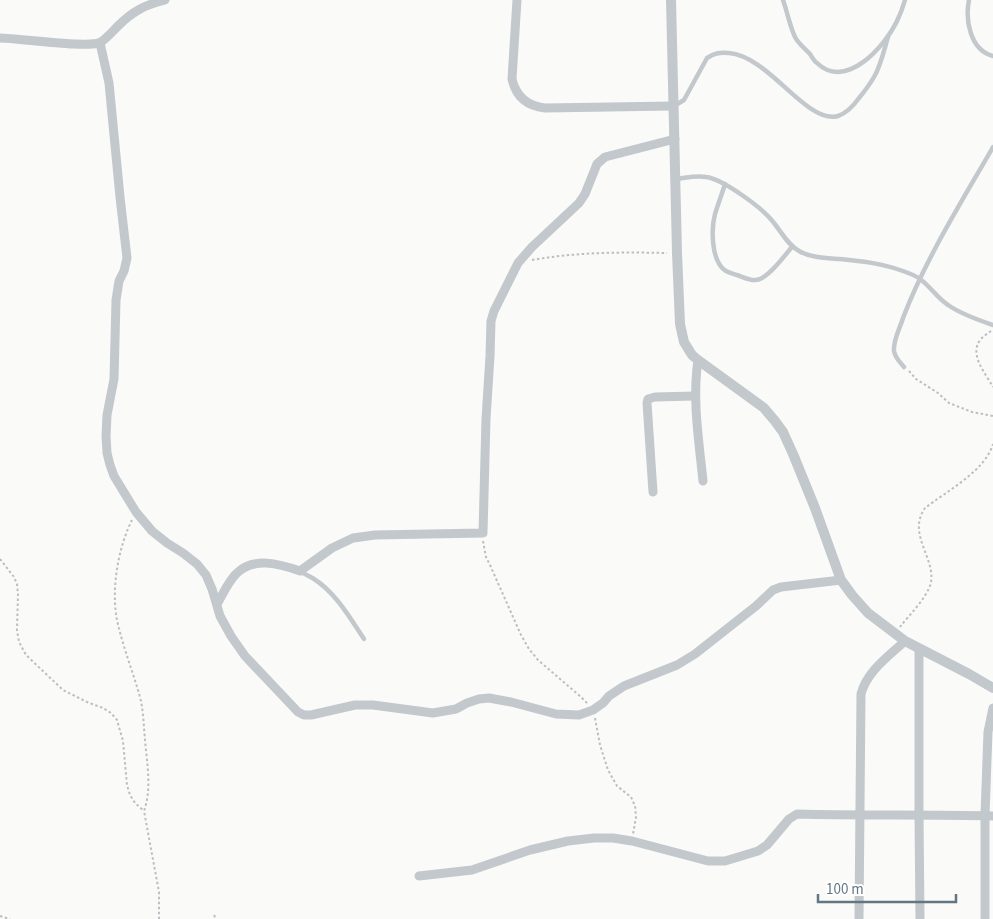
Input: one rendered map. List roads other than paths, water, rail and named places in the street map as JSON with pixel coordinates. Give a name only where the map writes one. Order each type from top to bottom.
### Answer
[{"type":"street","points":[[0,38],[73,44],[100,43],[128,16],[152,3],[165,0]]},
{"type":"street","points":[[517,0],[512,79],[519,95],[528,103],[545,108],[673,106]]},
{"type":"street","points":[[671,0],[680,324],[681,334],[688,349],[698,360],[764,408],[779,426],[816,508],[841,580],[868,613],[905,641],[993,688]]},
{"type":"street","points":[[100,43],[109,83],[127,258],[119,282],[116,300],[114,379],[107,415],[106,436],[110,465],[114,476],[136,512],[152,531],[167,544],[197,564],[206,575],[220,616],[231,636],[245,656],[298,712],[304,715],[311,715],[355,705],[373,705],[433,713],[456,709],[467,703],[489,698],[556,714],[579,716],[593,710],[603,703],[608,696],[624,686],[677,665],[695,654],[776,588],[841,580]]},
{"type":"street","points":[[217,604],[234,576],[241,569],[251,565],[264,563],[278,564],[300,572],[332,548],[353,538],[375,534],[484,533],[486,419],[491,321],[494,311],[518,263],[579,203],[585,194],[594,167],[601,160],[605,157],[675,139]]},
{"type":"street","points":[[698,360],[695,396],[703,482]]},
{"type":"street","points":[[652,492],[648,398],[695,396]]},
{"type":"street","points":[[859,919],[861,694],[863,686],[872,672],[905,641]]},
{"type":"street","points":[[920,649],[920,919]]},
{"type":"street","points":[[984,919],[989,816],[988,732],[993,708]]},
{"type":"street","points":[[419,876],[472,870],[530,850],[594,838],[632,841],[698,859],[717,862],[725,861],[758,851],[767,845],[794,815],[989,816]]},
{"type":"lane","points":[[783,0],[795,37],[818,64],[829,70],[838,72],[849,70],[860,64],[888,37]]},
{"type":"lane","points":[[673,106],[680,104],[684,100],[707,58],[720,52],[745,56],[773,75],[807,107],[817,113],[839,116],[852,106],[875,75],[888,37],[905,0]]},
{"type":"lane","points":[[970,0],[968,8],[969,26],[974,42],[987,55],[993,56]]},
{"type":"lane","points":[[904,367],[897,359],[894,350],[895,340],[919,278],[993,147]]},
{"type":"lane","points":[[676,179],[697,176],[707,177],[725,184],[758,207],[767,215],[792,247],[807,255],[881,265],[899,270],[919,278],[949,306],[993,325]]},
{"type":"lane","points":[[725,184],[713,228],[714,250],[722,268],[747,279],[758,280],[772,269],[792,247]]},
{"type":"lane","points":[[300,572],[314,579],[334,597],[364,639]]}]
